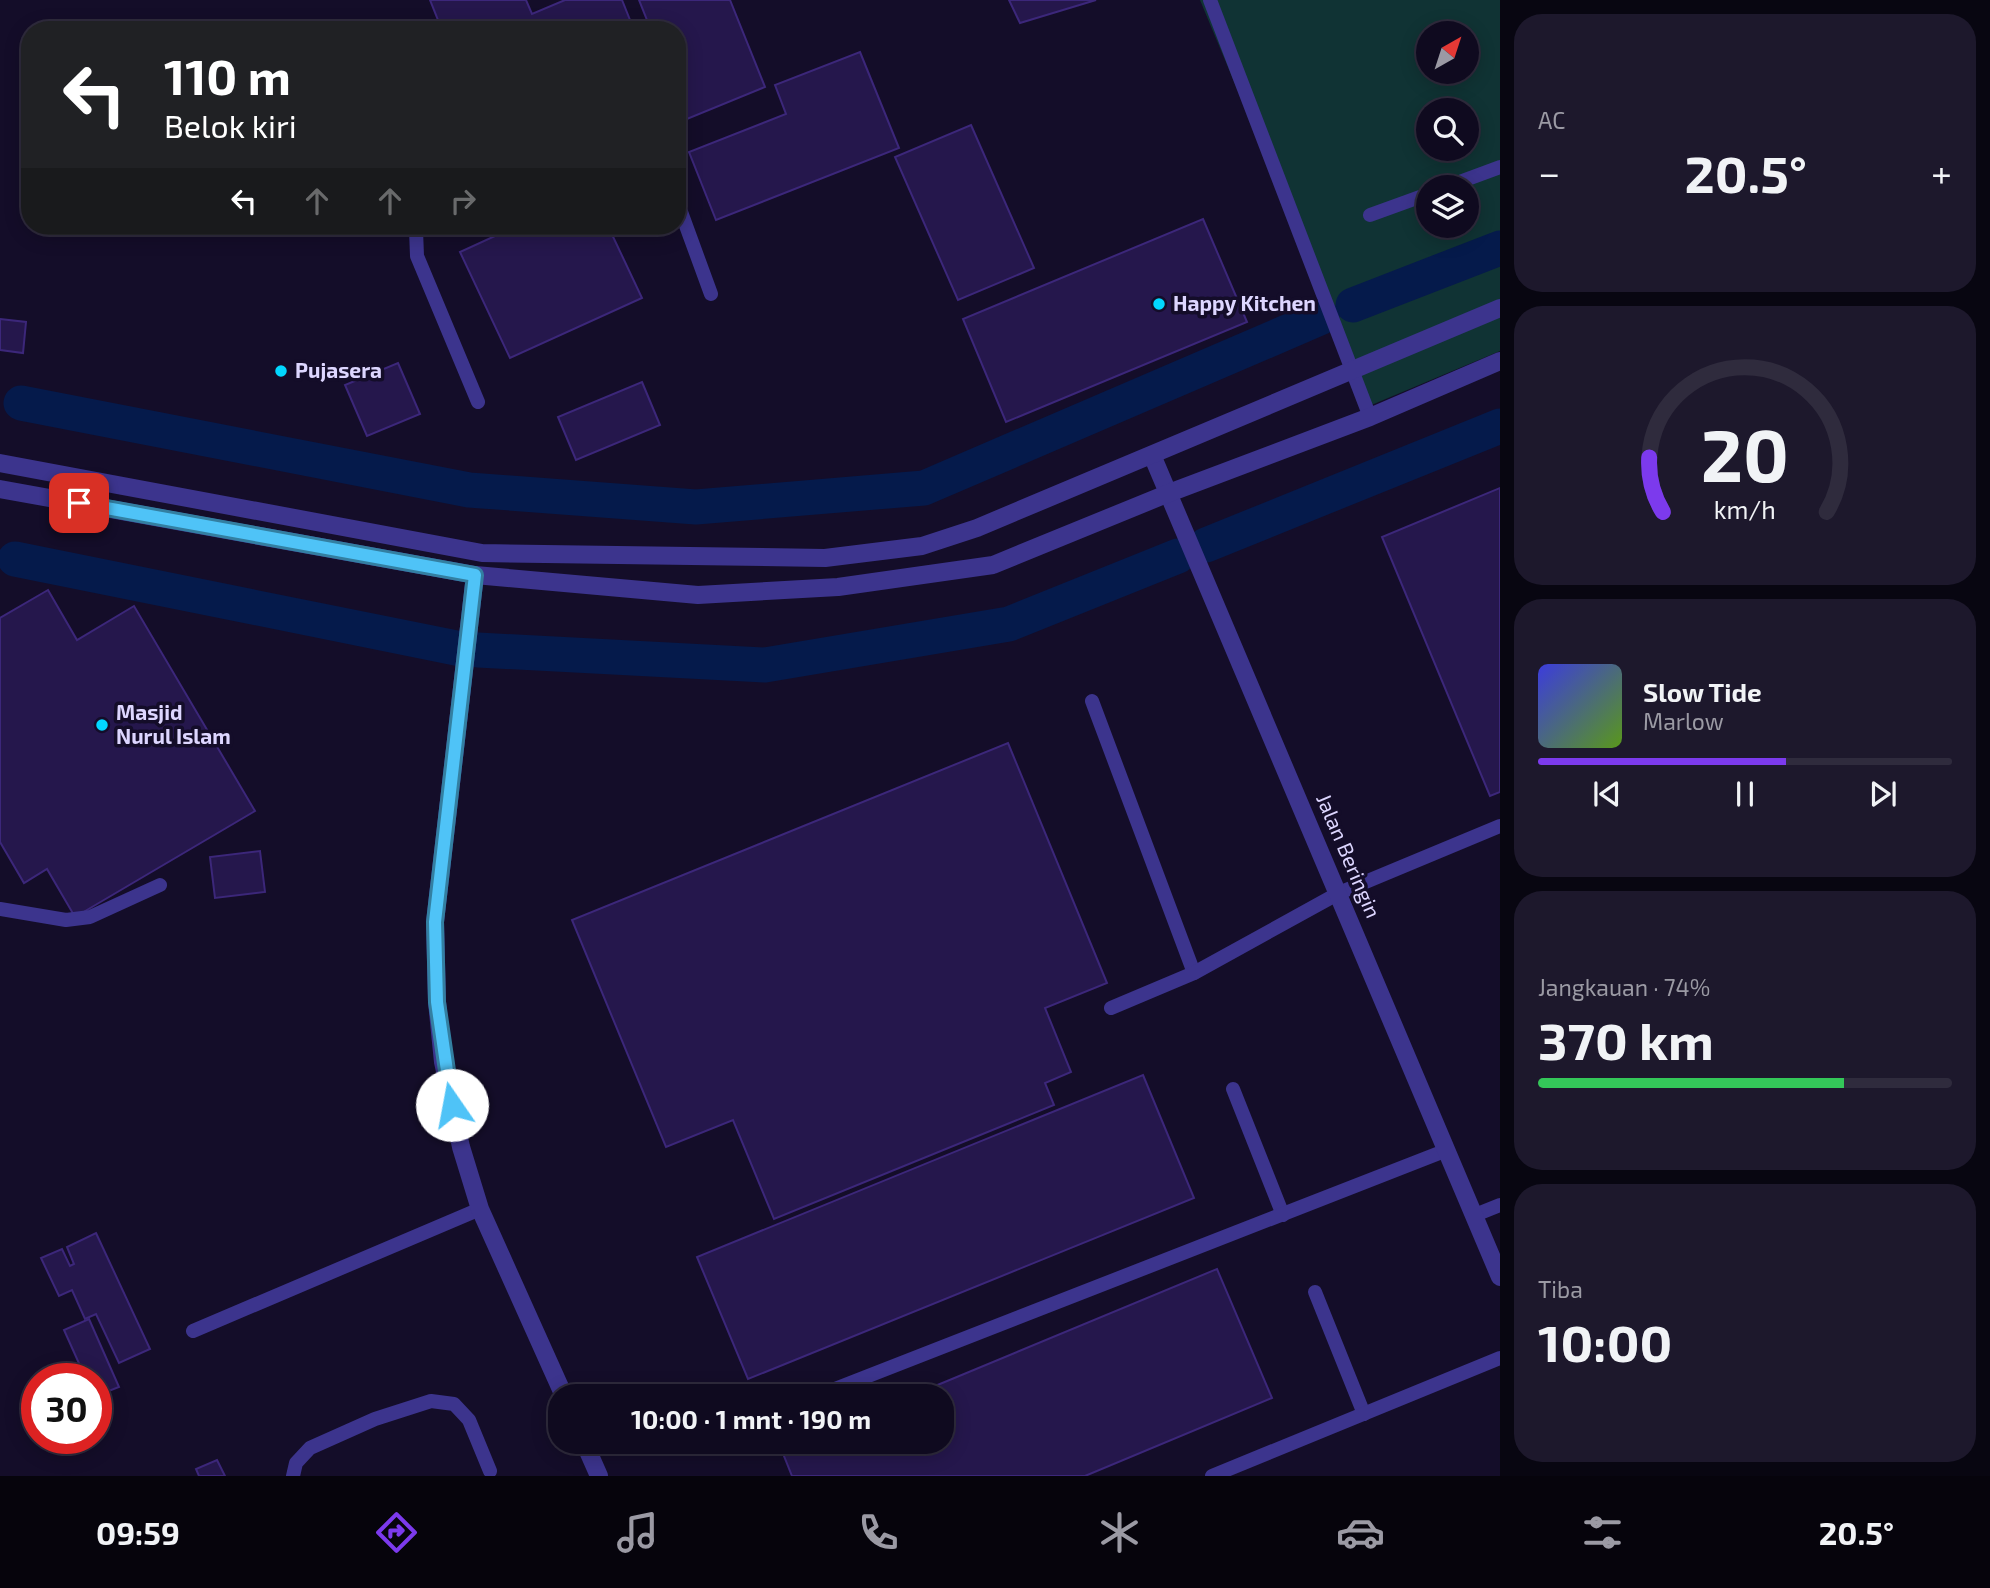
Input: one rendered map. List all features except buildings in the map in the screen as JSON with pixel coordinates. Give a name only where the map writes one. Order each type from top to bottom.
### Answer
[{"type":"street","points":[[0,463],[482,553],[825,558],[922,546],[966,532],[1500,308]]},
{"type":"street","points":[[0,489],[475,575],[698,595],[838,587],[993,565],[1169,493],[1370,417],[1500,361]]},
{"type":"street","name":"Jalan Beringin","points":[[1152,455],[1500,1277]]},
{"type":"street","points":[[475,575],[435,922],[437,1002],[443,1062],[461,1147],[480,1209],[559,1384]]},
{"type":"street","points":[[589,1454],[599,1476]]},
{"type":"lane","points":[[1210,0],[1370,417]]},
{"type":"lane","points":[[1478,175],[1500,167]]},
{"type":"lane","points":[[1370,215],[1416,198]]},
{"type":"lane","points":[[686,226],[711,294]]},
{"type":"lane","points":[[416,235],[417,256],[478,402]]},
{"type":"lane","points":[[1092,701],[1194,973]]},
{"type":"lane","points":[[1111,1007],[1194,973],[1339,893],[1500,826]]},
{"type":"lane","points":[[0,909],[66,919],[90,918],[160,885]]},
{"type":"lane","points":[[1233,1089],[1283,1215]]},
{"type":"lane","points":[[848,1384],[1447,1150]]},
{"type":"lane","points":[[1475,1215],[1500,1205]]},
{"type":"lane","points":[[193,1331],[480,1209]]},
{"type":"lane","points":[[1315,1292],[1364,1414]]},
{"type":"lane","points":[[1212,1476],[1500,1358]]},
{"type":"lane","points":[[293,1476],[296,1463],[310,1448],[375,1419],[431,1401],[454,1404],[469,1420],[490,1471]]},
{"type":"green space","points":[[1200,0],[1500,0],[1500,351],[1369,406]]},
{"type":"waterway","points":[[1353,305],[1500,248]]},
{"type":"waterway","points":[[21,403],[469,490],[696,507],[924,488],[1322,317]]},
{"type":"waterway","points":[[1206,545],[1500,426]]},
{"type":"waterway","points":[[478,650],[765,665],[1009,624],[1178,556]]},
{"type":"waterway","points":[[15,559],[461,649]]},
{"type":"place","name":"Happy Kitchen","points":[[1159,304]]},
{"type":"place","name":"Pujasera","points":[[281,371]]},
{"type":"place","name":"Masjid Nurul Islam","points":[[102,725]]},
{"type":"route","points":[[79,503],[475,575],[435,922],[437,1002],[443,1062],[452,1105]]}]
